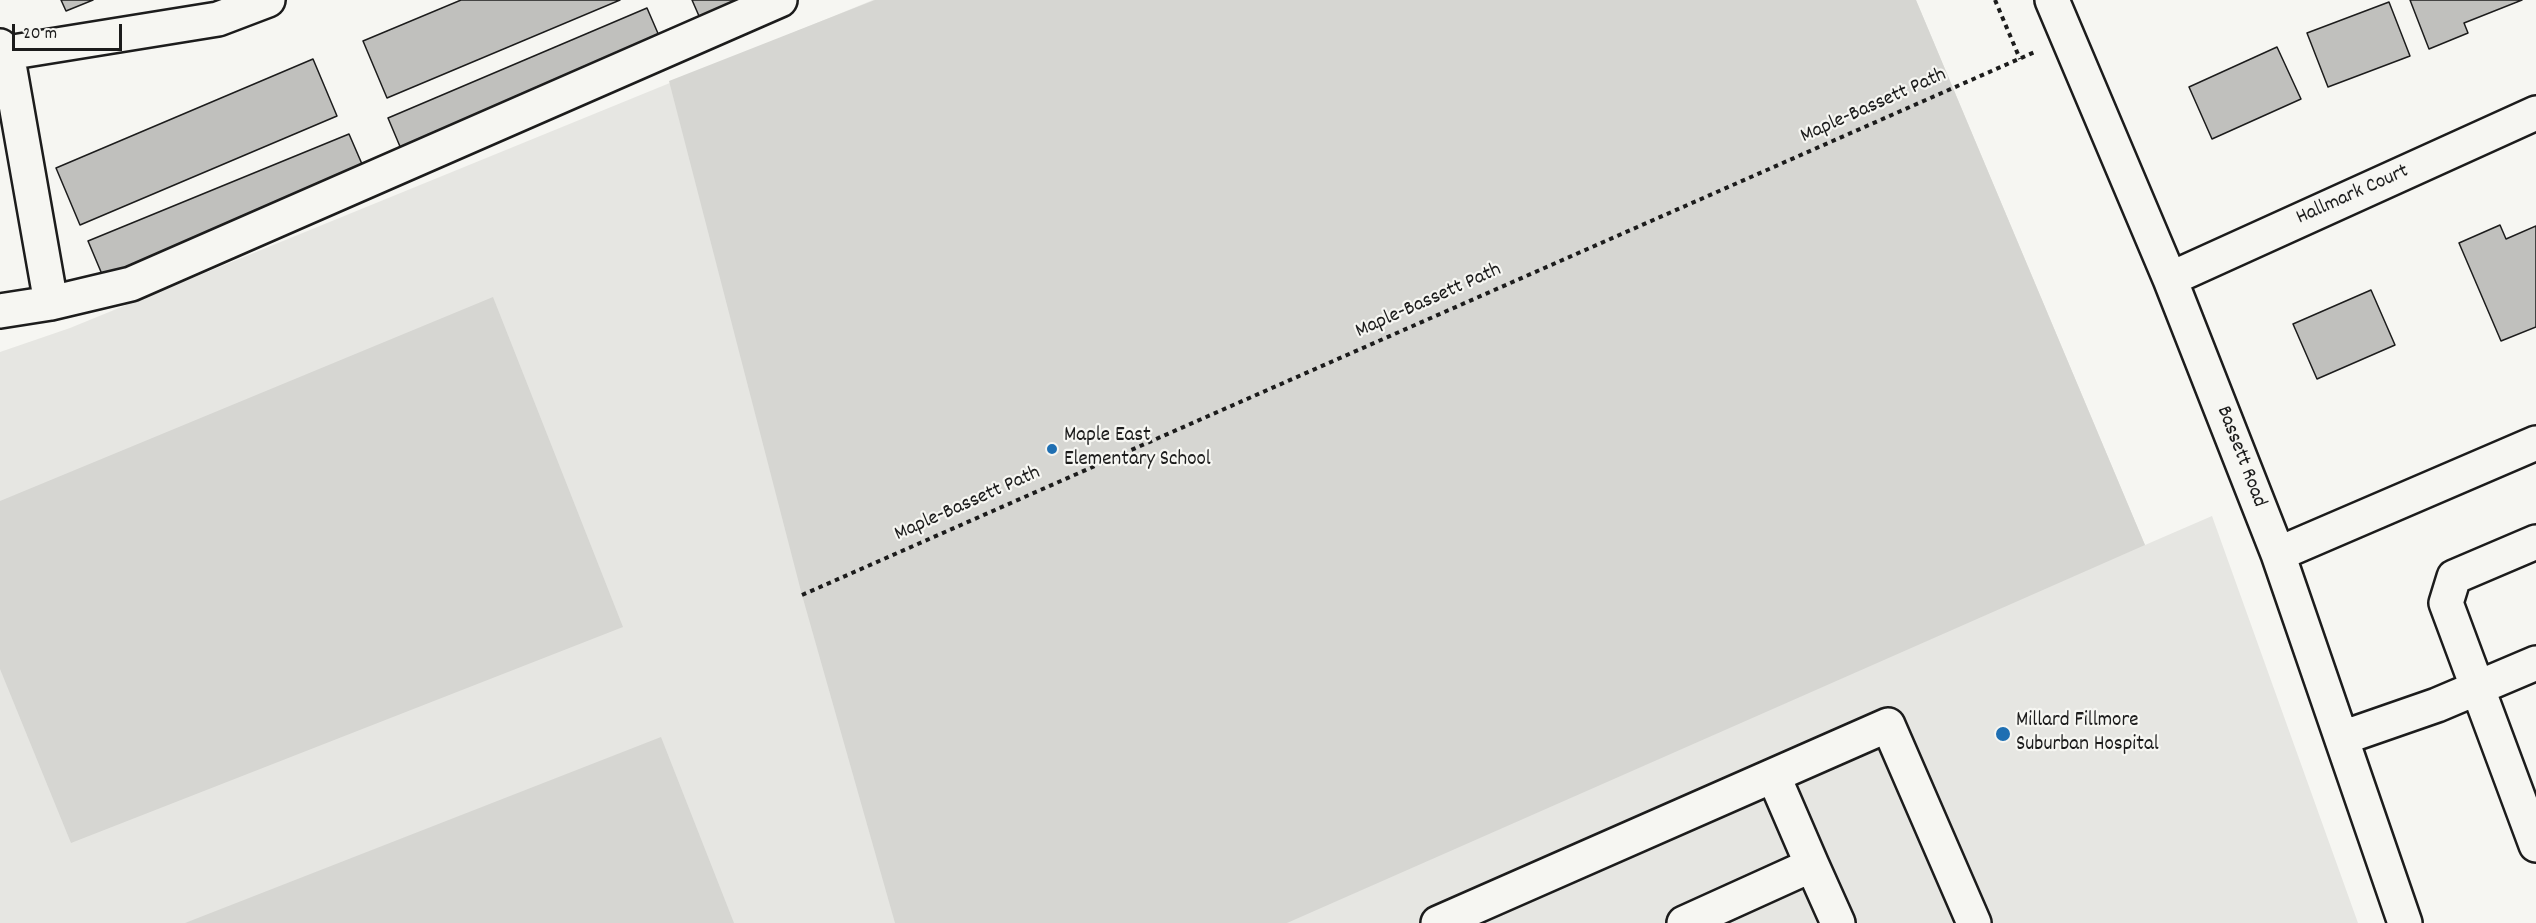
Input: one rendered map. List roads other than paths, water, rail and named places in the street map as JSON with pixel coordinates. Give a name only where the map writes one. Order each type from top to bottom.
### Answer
[{"type":"street","points":[[51,303],[4,50],[268,0]]},
{"type":"street","points":[[0,311],[51,303],[131,284],[780,0]]},
{"type":"street","name":"Bassett Road","points":[[2052,0],[2170,279],[2278,554],[2405,923]]},
{"type":"street","name":"Hallmark Court","points":[[2170,279],[2536,113]]},
{"type":"street","points":[[2278,554],[2536,443]]},
{"type":"street","points":[[2536,542],[2454,578],[2446,603],[2478,688],[2527,790],[2536,845]]},
{"type":"street","points":[[2342,738],[2437,705],[2536,663]]},
{"type":"street","points":[[1438,923],[1888,725],[1974,923]]},
{"type":"street","points":[[1774,777],[1838,923]]},
{"type":"street","points":[[1684,923],[1812,865]]},
{"type":"place","name":"Maple East Elementary School","points":[[1052,449]]},
{"type":"place","name":"Millard Fillmore Suburban Hospital","points":[[2003,734]]}]
